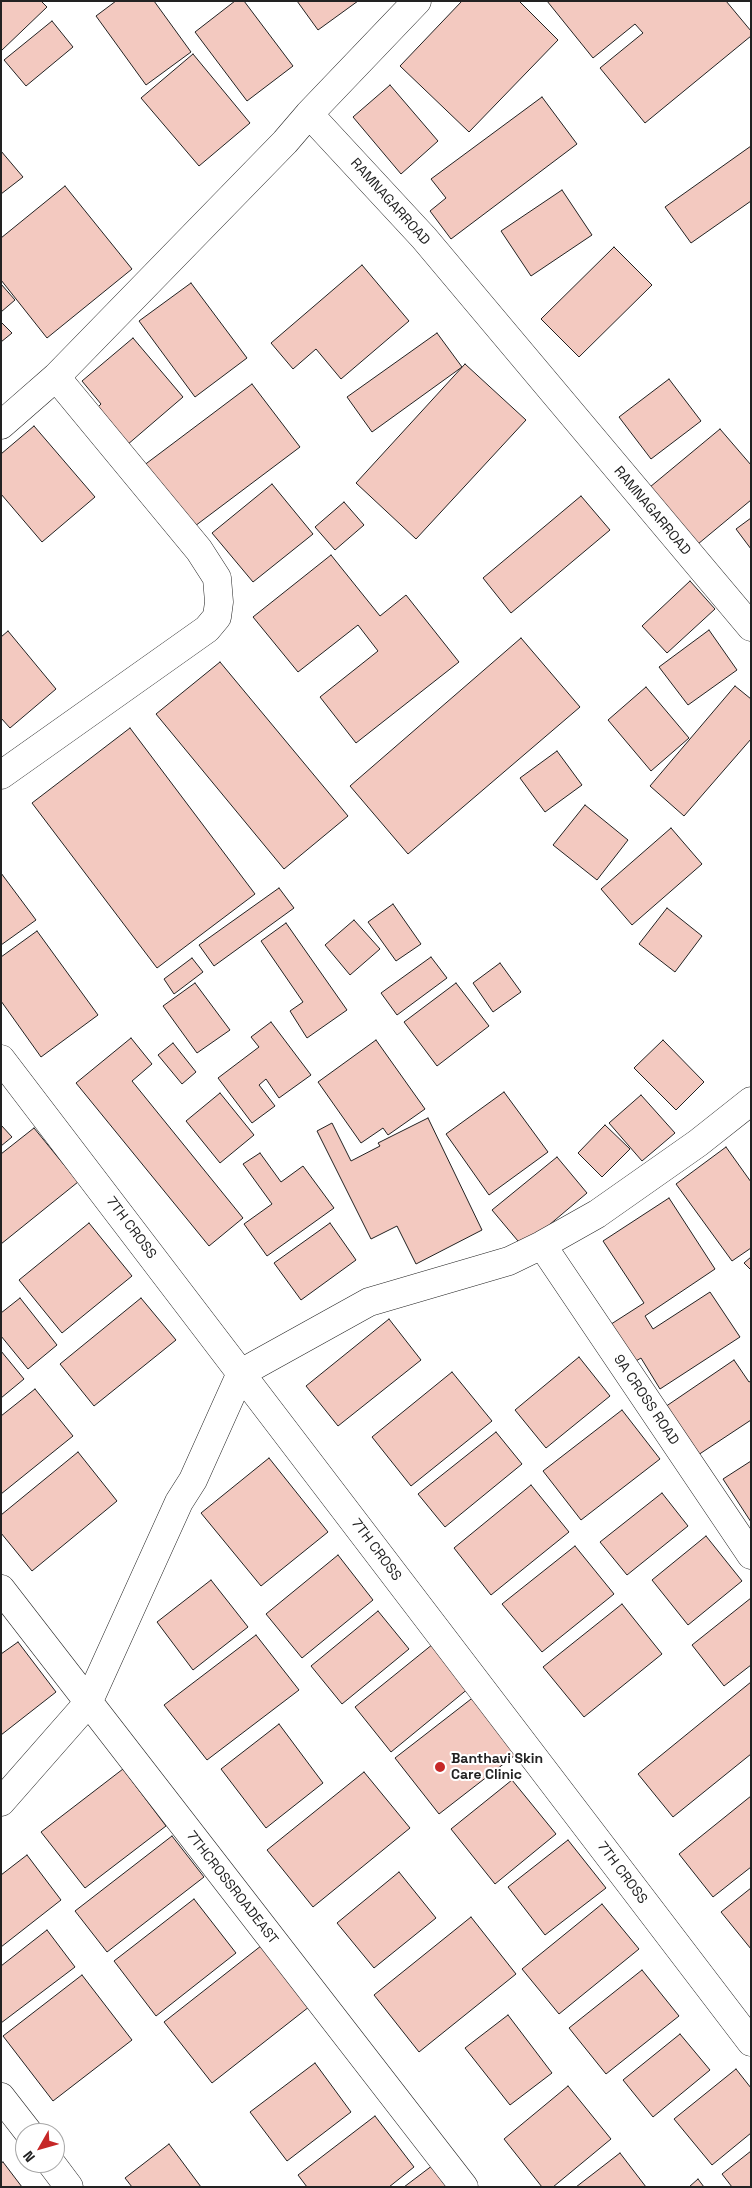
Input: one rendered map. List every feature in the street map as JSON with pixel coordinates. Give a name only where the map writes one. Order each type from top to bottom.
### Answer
[{"type":"street","points":[[1,425],[56,377],[285,142],[309,114],[417,1]]},
{"type":"street","name":"RAMNAGARROAD","points":[[309,114],[424,238],[751,627]]},
{"type":"street","points":[[1,775],[207,629],[217,617],[219,602],[217,578],[199,550],[56,377]]},
{"type":"street","name":"7TH CROSS","points":[[1,1059],[751,2042]]},
{"type":"street","points":[[1,1802],[88,1703],[179,1502],[193,1480],[241,1373],[369,1302],[508,1262],[542,1245],[597,1214],[698,1143],[751,1101]]},
{"type":"street","name":"9A CROSS ROAD","points":[[542,1245],[751,1555]]},
{"type":"street","name":"7THCROSSROADEAST","points":[[1,1589],[464,2187]]},
{"type":"street","points":[[1,2097],[21,2123]]},
{"type":"street","points":[[58,2173],[69,2187]]},
{"type":"building","points":[[1,1],[41,1],[47,7],[1,51]]},
{"type":"building","points":[[116,1],[154,1],[191,52],[146,85],[96,16]]},
{"type":"building","points":[[235,1],[244,1],[293,66],[247,101],[195,32]]},
{"type":"building","points":[[297,1],[358,1],[318,30]]},
{"type":"building","points":[[462,1],[519,1],[558,40],[469,132],[400,66]]},
{"type":"building","points":[[547,1],[726,1],[751,31],[751,36],[645,123],[600,68],[643,33],[635,24],[593,58]]},
{"type":"building","points":[[52,21],[73,47],[26,86],[4,60]]},
{"type":"building","points":[[193,54],[250,123],[199,166],[141,98]]},
{"type":"building","points":[[390,85],[438,141],[401,174],[353,117]]},
{"type":"building","points":[[542,97],[577,144],[451,239],[430,211],[446,198],[431,179]]},
{"type":"building","points":[[751,146],[751,201],[691,243],[665,207]]},
{"type":"building","points":[[1,151],[23,177],[1,194]]},
{"type":"building","points":[[65,186],[132,269],[47,338],[1,280],[1,238]]},
{"type":"building","points":[[562,190],[592,235],[531,276],[501,231]]},
{"type":"building","points":[[614,247],[652,285],[579,357],[541,319]]},
{"type":"building","points":[[362,265],[409,321],[341,379],[316,349],[293,369],[271,343]]},
{"type":"building","points":[[191,283],[247,358],[195,397],[139,321]]},
{"type":"building","points":[[1,284],[15,300],[1,312]]},
{"type":"building","points":[[1,322],[12,333],[1,342]]},
{"type":"building","points":[[437,333],[462,367],[372,432],[347,397]]},
{"type":"building","points":[[133,338],[183,397],[127,445],[96,409],[101,404],[82,381]]},
{"type":"building","points":[[465,364],[526,420],[416,539],[356,483]]},
{"type":"building","points":[[669,379],[701,421],[651,459],[619,417]]},
{"type":"building","points":[[252,384],[300,447],[191,529],[143,466]]},
{"type":"building","points":[[34,426],[95,497],[42,542],[1,494],[1,454]]},
{"type":"building","points":[[720,429],[751,465],[751,500],[698,544],[650,487]]},
{"type":"building","points":[[272,484],[313,534],[253,582],[212,533]]},
{"type":"building","points":[[581,496],[610,530],[511,613],[483,578]]},
{"type":"building","points":[[344,502],[364,525],[335,550],[315,527]]},
{"type":"building","points":[[751,518],[751,549],[736,529]]},
{"type":"building","points":[[331,555],[380,616],[406,595],[459,662],[356,743],[320,697],[378,651],[358,625],[298,672],[253,617]]},
{"type":"building","points":[[690,581],[715,609],[667,653],[642,626]]},
{"type":"building","points":[[709,630],[737,670],[688,705],[659,667]]},
{"type":"building","points":[[8,631],[56,689],[10,728],[1,718],[1,637]]},
{"type":"building","points":[[521,638],[580,707],[408,854],[350,786]]},
{"type":"building","points":[[220,662],[348,816],[284,869],[156,714]]},
{"type":"building","points":[[735,686],[751,699],[751,739],[684,816],[650,786]]},
{"type":"building","points":[[646,687],[689,738],[651,771],[608,720]]},
{"type":"building","points":[[130,728],[255,894],[157,968],[32,803]]},
{"type":"building","points":[[557,751],[582,785],[545,812],[520,778]]},
{"type":"building","points":[[585,805],[628,840],[597,880],[553,845]]},
{"type":"building","points":[[671,828],[702,864],[632,925],[601,889]]},
{"type":"building","points":[[1,873],[36,920],[1,945]]},
{"type":"building","points":[[279,888],[294,908],[214,966],[199,945]]},
{"type":"building","points":[[393,904],[421,944],[396,961],[368,922]]},
{"type":"building","points":[[667,908],[702,936],[675,972],[639,944]]},
{"type":"building","points":[[354,920],[380,949],[350,975],[325,945]]},
{"type":"building","points":[[286,923],[347,1010],[307,1038],[290,1011],[303,1002],[261,941]]},
{"type":"building","points":[[37,931],[98,1015],[41,1057],[1,1001],[1,957]]},
{"type":"building","points":[[431,957],[447,978],[397,1015],[381,993]]},
{"type":"building","points":[[192,958],[203,972],[174,994],[164,979]]},
{"type":"building","points":[[500,963],[521,992],[493,1012],[473,983]]},
{"type":"building","points":[[195,983],[230,1030],[197,1053],[163,1006]]},
{"type":"building","points":[[456,983],[489,1026],[437,1066],[404,1022]]},
{"type":"building","points":[[271,1022],[311,1075],[279,1098],[266,1079],[259,1085],[275,1106],[252,1123],[218,1078],[259,1047],[251,1037]]},
{"type":"building","points":[[131,1038],[152,1064],[132,1081],[243,1218],[209,1246],[76,1083]]},
{"type":"building","points":[[376,1040],[425,1109],[388,1135],[383,1128],[361,1143],[318,1082]]},
{"type":"building","points":[[663,1040],[704,1082],[676,1110],[634,1068]]},
{"type":"building","points":[[173,1043],[196,1072],[182,1084],[158,1055]]},
{"type":"building","points":[[504,1092],[548,1152],[489,1195],[446,1134]]},
{"type":"building","points":[[220,1093],[254,1135],[220,1163],[186,1121]]},
{"type":"building","points":[[641,1095],[675,1133],[642,1161],[609,1123]]},
{"type":"building","points":[[428,1118],[482,1230],[416,1264],[397,1226],[371,1239],[317,1131],[332,1123],[351,1161],[380,1146],[378,1143]]},
{"type":"building","points":[[1,1125],[12,1137],[1,1146]]},
{"type":"building","points":[[605,1125],[630,1149],[602,1177],[578,1153]]},
{"type":"building","points":[[34,1128],[78,1182],[1,1244],[1,1154]]},
{"type":"building","points":[[726,1147],[751,1182],[751,1248],[732,1261],[676,1184]]},
{"type":"building","points":[[260,1153],[281,1182],[303,1166],[334,1208],[267,1256],[244,1224],[272,1204],[243,1164]]},
{"type":"building","points":[[557,1157],[587,1193],[523,1247],[492,1210]]},
{"type":"building","points":[[669,1198],[715,1269],[645,1316],[653,1329],[710,1292],[740,1337],[660,1389],[641,1358],[629,1365],[605,1328],[644,1303],[603,1241]]},
{"type":"building","points":[[89,1223],[132,1276],[62,1333],[19,1280]]},
{"type":"building","points":[[330,1223],[356,1260],[301,1300],[274,1263]]},
{"type":"building","points":[[751,1257],[751,1270],[744,1263]]},
{"type":"building","points":[[20,1298],[57,1345],[28,1369],[1,1336],[1,1313]]},
{"type":"building","points":[[141,1298],[176,1340],[94,1406],[60,1364]]},
{"type":"building","points":[[389,1319],[421,1360],[338,1426],[306,1386]]},
{"type":"building","points":[[1,1351],[24,1379],[1,1398]]},
{"type":"building","points":[[579,1357],[610,1396],[546,1448],[515,1410]]},
{"type":"building","points":[[734,1360],[749,1382],[751,1381],[751,1420],[695,1457],[662,1409]]},
{"type":"building","points":[[452,1372],[492,1421],[411,1486],[372,1437]]},
{"type":"building","points":[[35,1389],[73,1436],[1,1494],[1,1416]]},
{"type":"building","points":[[622,1410],[660,1459],[581,1520],[543,1471]]},
{"type":"building","points":[[496,1432],[522,1464],[445,1527],[418,1494]]},
{"type":"building","points":[[78,1452],[117,1501],[32,1571],[1,1533],[1,1515]]},
{"type":"building","points":[[269,1458],[328,1532],[261,1586],[201,1513]]},
{"type":"building","points":[[751,1461],[751,1522],[723,1479]]},
{"type":"building","points":[[531,1485],[569,1532],[491,1595],[454,1548]]},
{"type":"building","points":[[662,1493],[688,1526],[627,1575],[600,1542]]},
{"type":"building","points":[[706,1536],[742,1581],[688,1625],[652,1580]]},
{"type":"building","points":[[575,1546],[614,1594],[542,1652],[502,1604]]},
{"type":"building","points":[[338,1555],[373,1600],[302,1658],[266,1614]]},
{"type":"building","points":[[211,1580],[248,1627],[193,1670],[157,1622]]},
{"type":"building","points":[[751,1598],[751,1665],[724,1686],[692,1645]]},
{"type":"building","points":[[622,1604],[662,1654],[584,1717],[543,1667]]},
{"type":"building","points":[[378,1611],[409,1649],[342,1704],[311,1666]]},
{"type":"building","points":[[256,1635],[299,1690],[207,1760],[164,1705]]},
{"type":"building","points":[[18,1642],[56,1692],[1,1735],[1,1654]]},
{"type":"building","points":[[433,1644],[469,1688],[391,1752],[355,1707]]},
{"type":"building","points":[[751,1682],[751,1754],[673,1817],[638,1774]]},
{"type":"building","points":[[475,1696],[519,1752],[439,1814],[395,1758]]},
{"type":"building","points":[[279,1724],[323,1783],[266,1828],[221,1769]]},
{"type":"building","points":[[123,1769],[166,1826],[85,1888],[41,1832]]},
{"type":"building","points":[[364,1772],[410,1828],[313,1907],[267,1850]]},
{"type":"building","points":[[512,1780],[556,1834],[495,1884],[451,1829]]},
{"type":"building","points":[[751,1796],[751,1867],[713,1897],[679,1854]]},
{"type":"building","points":[[172,1836],[204,1877],[107,1952],[75,1911]]},
{"type":"building","points":[[568,1840],[606,1888],[545,1935],[508,1887]]},
{"type":"building","points":[[27,1855],[61,1900],[1,1947],[1,1875]]},
{"type":"building","points":[[399,1872],[436,1918],[374,1968],[337,1923]]},
{"type":"building","points":[[751,1888],[751,1949],[721,1912]]},
{"type":"building","points":[[194,1899],[236,1953],[156,2016],[114,1961]]},
{"type":"building","points":[[602,1904],[639,1949],[559,2014],[522,1969]]},
{"type":"building","points":[[471,1917],[516,1974],[419,2052],[374,1995]]},
{"type":"building","points":[[47,1930],[75,1967],[1,2023],[1,1966]]},
{"type":"building","points":[[266,1942],[314,2003],[212,2083],[164,2022]]},
{"type":"building","points":[[642,1970],[679,2016],[606,2074],[569,2028]]},
{"type":"building","points":[[82,1975],[132,2040],[53,2101],[3,2036]]},
{"type":"building","points":[[508,2015],[552,2073],[510,2105],[465,2048]]},
{"type":"building","points":[[680,2034],[710,2070],[653,2117],[623,2080]]},
{"type":"building","points":[[315,2063],[351,2112],[287,2161],[250,2112]]},
{"type":"building","points":[[736,2069],[751,2088],[751,2133],[712,2165],[674,2119]]},
{"type":"building","points":[[568,2086],[611,2139],[553,2187],[542,2187],[504,2139]]},
{"type":"building","points":[[375,2116],[414,2167],[389,2187],[307,2187],[298,2175]]},
{"type":"building","points":[[169,2144],[201,2187],[132,2187],[125,2178]]},
{"type":"building","points":[[751,2151],[751,2187],[732,2187],[722,2174]]},
{"type":"building","points":[[620,2153],[646,2187],[576,2187]]},
{"type":"building","points":[[3,2162],[22,2187],[1,2187],[1,2163]]},
{"type":"building","points":[[437,2162],[456,2187],[404,2187]]},
{"type":"building","points":[[698,2179],[704,2187],[689,2187]]},
{"type":"place","name":"Banthavi Skin Care Clinic","points":[[440,1767]]}]
